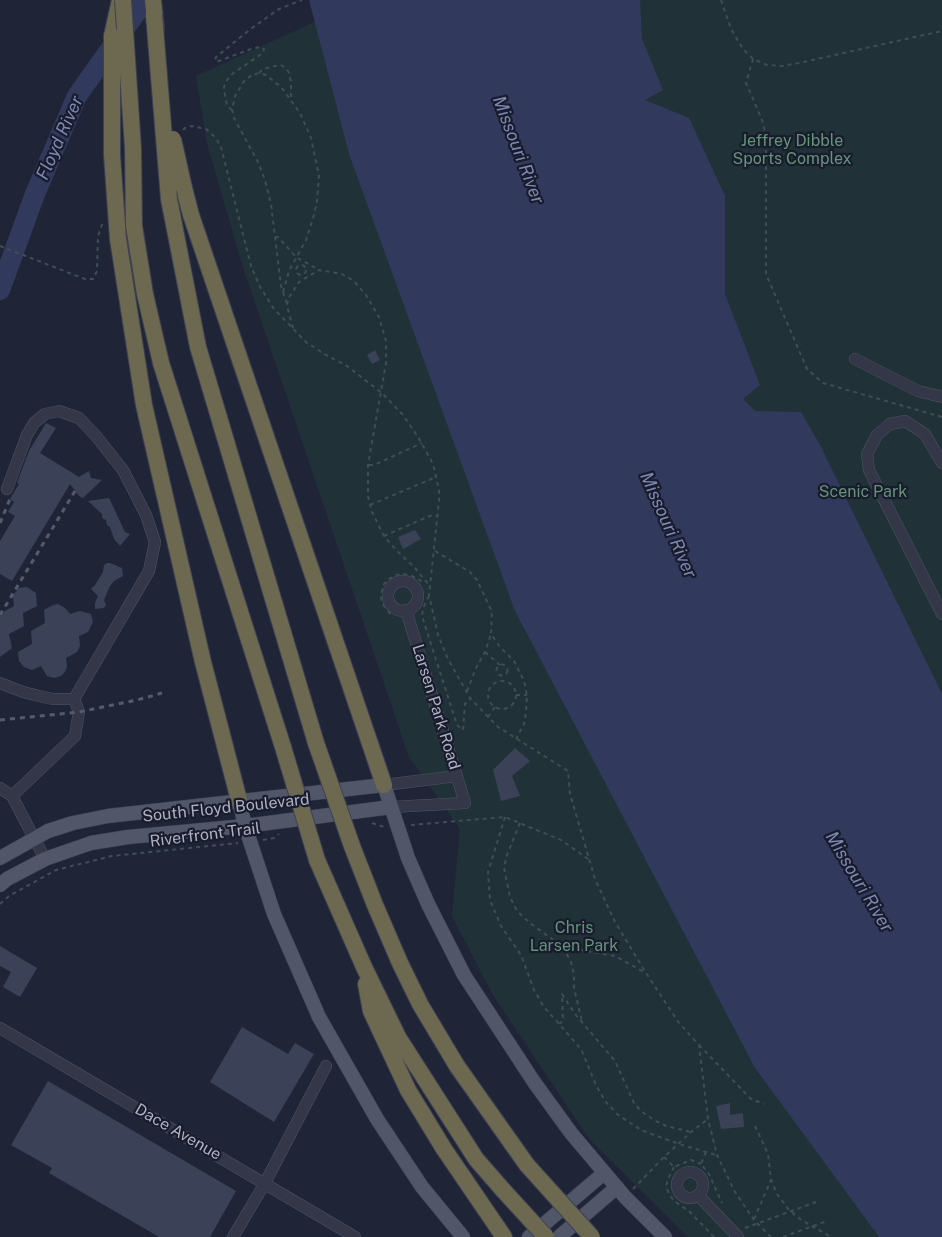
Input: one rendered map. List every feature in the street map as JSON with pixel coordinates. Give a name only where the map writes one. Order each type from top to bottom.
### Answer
[{"type":"highway","points":[[122,0],[132,148],[134,226],[161,363],[317,860],[364,967],[398,1037],[476,1159],[546,1237]]},
{"type":"highway","points":[[122,0],[112,36],[112,155],[118,239],[144,405],[203,662],[239,800]]},
{"type":"highway","points":[[153,7],[167,113],[191,215],[384,785]]},
{"type":"highway","points":[[153,7],[169,198],[198,347],[316,743],[352,846],[396,955],[420,1004],[457,1066],[527,1165],[592,1237]]},
{"type":"highway","points":[[364,967],[370,1011],[408,1090],[444,1149],[504,1237]]},
{"type":"main road","name":"South Floyd Boulevard","points":[[0,858],[48,831],[73,823],[108,816],[384,785]]},
{"type":"main road","points":[[384,785],[408,858],[428,904],[464,975],[534,1082],[571,1133],[621,1192],[665,1237]]},
{"type":"main road","points":[[239,800],[245,826],[274,914],[319,1017],[377,1119],[422,1187],[463,1237]]},
{"type":"main road","name":"South Floyd Boulevard","points":[[0,885],[7,879],[45,859],[91,843],[128,836],[245,826],[391,807]]},
{"type":"main road","points":[[529,1237],[604,1173]]},
{"type":"main road","points":[[559,1237],[621,1192]]},
{"type":"street","points":[[855,359],[918,391],[942,397]]},
{"type":"street","points":[[7,489],[26,435],[34,423],[45,414],[59,411],[78,418],[96,436],[124,470],[146,515],[155,542],[149,571],[74,699]]},
{"type":"street","points":[[942,464],[925,434],[905,421],[890,424],[877,435],[868,454],[869,470],[942,614]]},
{"type":"street","name":"Larsen Park Road","points":[[406,610],[465,803]]},
{"type":"street","points":[[0,683],[39,696],[53,699],[74,699]]},
{"type":"street","points":[[12,796],[74,736],[79,712],[74,699]]},
{"type":"street","name":"South Floyd Boulevard","points":[[384,785],[457,776]]},
{"type":"street","points":[[0,788],[12,796],[45,859]]},
{"type":"street","name":"South Floyd Boulevard","points":[[391,807],[465,803]]},
{"type":"street","name":"Dace Avenue","points":[[0,1028],[355,1237]]},
{"type":"street","points":[[233,1237],[265,1183],[326,1066]]},
{"type":"street","points":[[698,1195],[742,1235]]},
{"type":"path","points":[[232,110],[227,106],[224,95],[224,87],[227,80],[232,74],[263,52],[264,49],[260,47],[251,49],[218,61],[215,61],[216,57],[279,9],[302,0]]},
{"type":"path","points":[[721,0],[731,29],[743,49],[753,59],[767,65],[782,66],[942,31]]},
{"type":"path","points":[[753,59],[746,83],[762,120],[766,136],[766,274],[807,369],[823,383],[942,417]]},
{"type":"path","points":[[291,98],[290,73],[281,65],[275,66],[263,69],[245,80],[235,96],[232,110],[234,118],[265,180],[272,204],[276,251],[283,292],[294,330]]},
{"type":"path","points":[[259,73],[273,80],[291,98],[300,113],[311,138],[319,176],[314,215],[306,240],[289,271],[283,292]]},
{"type":"path","points":[[179,134],[186,127],[199,126],[206,129],[216,138],[221,147],[251,266],[260,287],[274,309],[306,342],[347,366],[382,394],[403,415],[422,443],[434,468],[439,490],[435,550],[429,596],[438,635],[448,660],[470,698],[488,718],[516,740],[568,771],[570,794],[595,879],[616,922],[646,973],[679,1023],[750,1099],[764,1104]]},
{"type":"path","points":[[0,246],[85,279],[93,279],[97,274],[98,236],[105,218]]},
{"type":"path","points":[[275,237],[278,237],[296,257],[306,263],[319,270],[342,274],[354,281],[366,295],[379,317],[386,341],[386,363],[382,394],[368,464],[370,505],[384,536],[429,586]]},
{"type":"path","points":[[304,274],[300,275],[296,271],[299,266],[304,266],[306,263]]},
{"type":"path","points":[[304,266],[306,278]]},
{"type":"path","points":[[287,304],[288,299],[299,282],[319,270]]},
{"type":"path","points":[[368,464],[374,465],[422,443]]},
{"type":"path","points":[[370,505],[436,477]]},
{"type":"path","points":[[384,536],[432,515],[437,516]]},
{"type":"path","points":[[435,550],[470,572],[477,580],[492,612],[491,634],[485,652],[466,692]]},
{"type":"path","points":[[390,614],[382,603],[381,597],[383,585],[389,579],[395,575],[404,574],[421,580],[429,586]]},
{"type":"path","points":[[429,596],[422,608],[422,616],[458,725],[463,730],[466,704],[470,698]]},
{"type":"path","points":[[491,634],[500,647],[514,661],[526,687],[524,724],[516,740]]},
{"type":"path","points":[[485,652],[507,669],[503,676],[503,681]]},
{"type":"path","points":[[500,665],[497,668],[497,673],[503,676]]},
{"type":"path","points":[[503,681],[512,685],[516,695],[515,702],[508,709],[504,710],[495,707],[489,700],[489,690],[495,683],[503,681]]},
{"type":"path","points":[[516,695],[527,695]]},
{"type":"path","points":[[488,718],[495,707]]},
{"type":"path","points":[[364,820],[382,827],[505,817],[561,840],[589,860]]},
{"type":"path","points":[[505,817],[488,872],[490,900],[501,926],[521,956],[534,990],[544,1007],[581,1050],[596,1085],[606,1102],[618,1115],[641,1130],[678,1144],[717,1155]]},
{"type":"path","points":[[520,823],[507,855],[504,868],[510,897],[517,911],[563,947],[571,962],[577,1002],[583,1023]]},
{"type":"path","name":"Riverfront Trail","points":[[0,904],[10,896],[56,870],[112,856],[251,842],[274,838],[280,834]]},
{"type":"path","points":[[563,947],[615,956],[646,973]]},
{"type":"path","points":[[559,1024],[563,1021],[562,994],[583,1023],[615,1061],[634,1103],[641,1111],[666,1126],[691,1132]]},
{"type":"path","points":[[699,1045],[708,1119],[717,1155],[735,1192],[754,1220],[771,1237]]},
{"type":"path","points":[[621,1192],[708,1119]]},
{"type":"path","points":[[756,1126],[768,1154],[771,1180],[777,1194],[791,1212],[831,1237]]},
{"type":"path","points":[[702,1164],[706,1152]]},
{"type":"path","points":[[664,1157],[674,1167]]},
{"type":"path","points":[[714,1237],[689,1211],[674,1201],[669,1194],[666,1186],[674,1167],[691,1160],[702,1164],[709,1174],[722,1204]]},
{"type":"path","points":[[754,1220],[771,1180]]},
{"type":"path","points":[[742,1235],[742,1229],[816,1202]]},
{"type":"path","points":[[783,1237],[827,1221]]},
{"type":"green space","name":"Jeffrey Dibble Sports Complex","points":[[582,0],[942,0],[942,849],[752,439]]},
{"type":"green space","name":"Chris Larsen Park","points":[[315,22],[349,154],[755,1068],[879,1237],[688,1237],[590,1140],[493,995],[452,916],[460,829],[409,757],[242,264],[207,144],[196,76]]},
{"type":"water","name":"Missouri River","points":[[309,0],[640,0],[642,39],[663,90],[645,100],[689,118],[725,196],[725,294],[760,385],[743,399],[755,411],[801,412],[820,445],[942,694],[942,1237],[879,1237],[755,1068],[515,611],[349,154]]},
{"type":"building","points":[[375,350],[380,360],[372,364],[367,355]]},
{"type":"building","points":[[46,423],[56,428],[40,453],[79,477],[89,471],[91,478],[102,480],[83,498],[79,496],[70,484],[12,581],[0,574],[0,541],[15,516],[8,512],[14,502],[10,499],[19,484],[17,483],[29,451]]},
{"type":"building","points":[[109,498],[125,532],[130,534],[120,546],[114,539],[106,520],[102,518],[102,514],[88,501]]},
{"type":"building","points":[[415,530],[421,539],[403,549],[398,537]]},
{"type":"building","points":[[107,563],[122,568],[123,576],[114,581],[110,586],[104,600],[106,605],[104,608],[95,609],[98,596],[91,589],[103,572],[104,565]]},
{"type":"building","points":[[27,587],[36,593],[37,606],[23,613],[24,626],[9,634],[12,648],[0,657],[0,617],[5,611],[14,606],[13,596],[18,588]]},
{"type":"building","points":[[58,604],[70,614],[80,611],[91,614],[93,622],[88,632],[79,636],[80,646],[77,652],[66,658],[67,667],[65,672],[61,676],[54,678],[47,676],[41,666],[32,670],[24,667],[19,661],[18,652],[32,644],[31,631],[45,623],[44,610]]},
{"type":"building","points":[[515,748],[530,761],[512,776],[520,796],[501,801],[493,770]]},
{"type":"building","points":[[0,946],[37,968],[20,997],[3,987],[11,972],[0,966]]},
{"type":"building","points":[[242,1027],[288,1054],[295,1043],[314,1054],[274,1122],[210,1082]]},
{"type":"building","points":[[48,1081],[236,1191],[210,1237],[159,1237],[49,1173],[52,1168],[11,1145]]},
{"type":"building","points":[[730,1103],[730,1115],[743,1113],[744,1127],[721,1129],[716,1106]]},
{"type":"waterway","name":"Floyd River","points":[[0,290],[35,194],[77,96],[145,0]]},
{"type":"railway","points":[[0,615],[75,491]]},
{"type":"railway","points":[[0,523],[10,499]]},
{"type":"railway","points":[[0,720],[79,712],[162,693]]},
{"type":"park label","name":"Scenic Park","points":[[863,492]]}]
